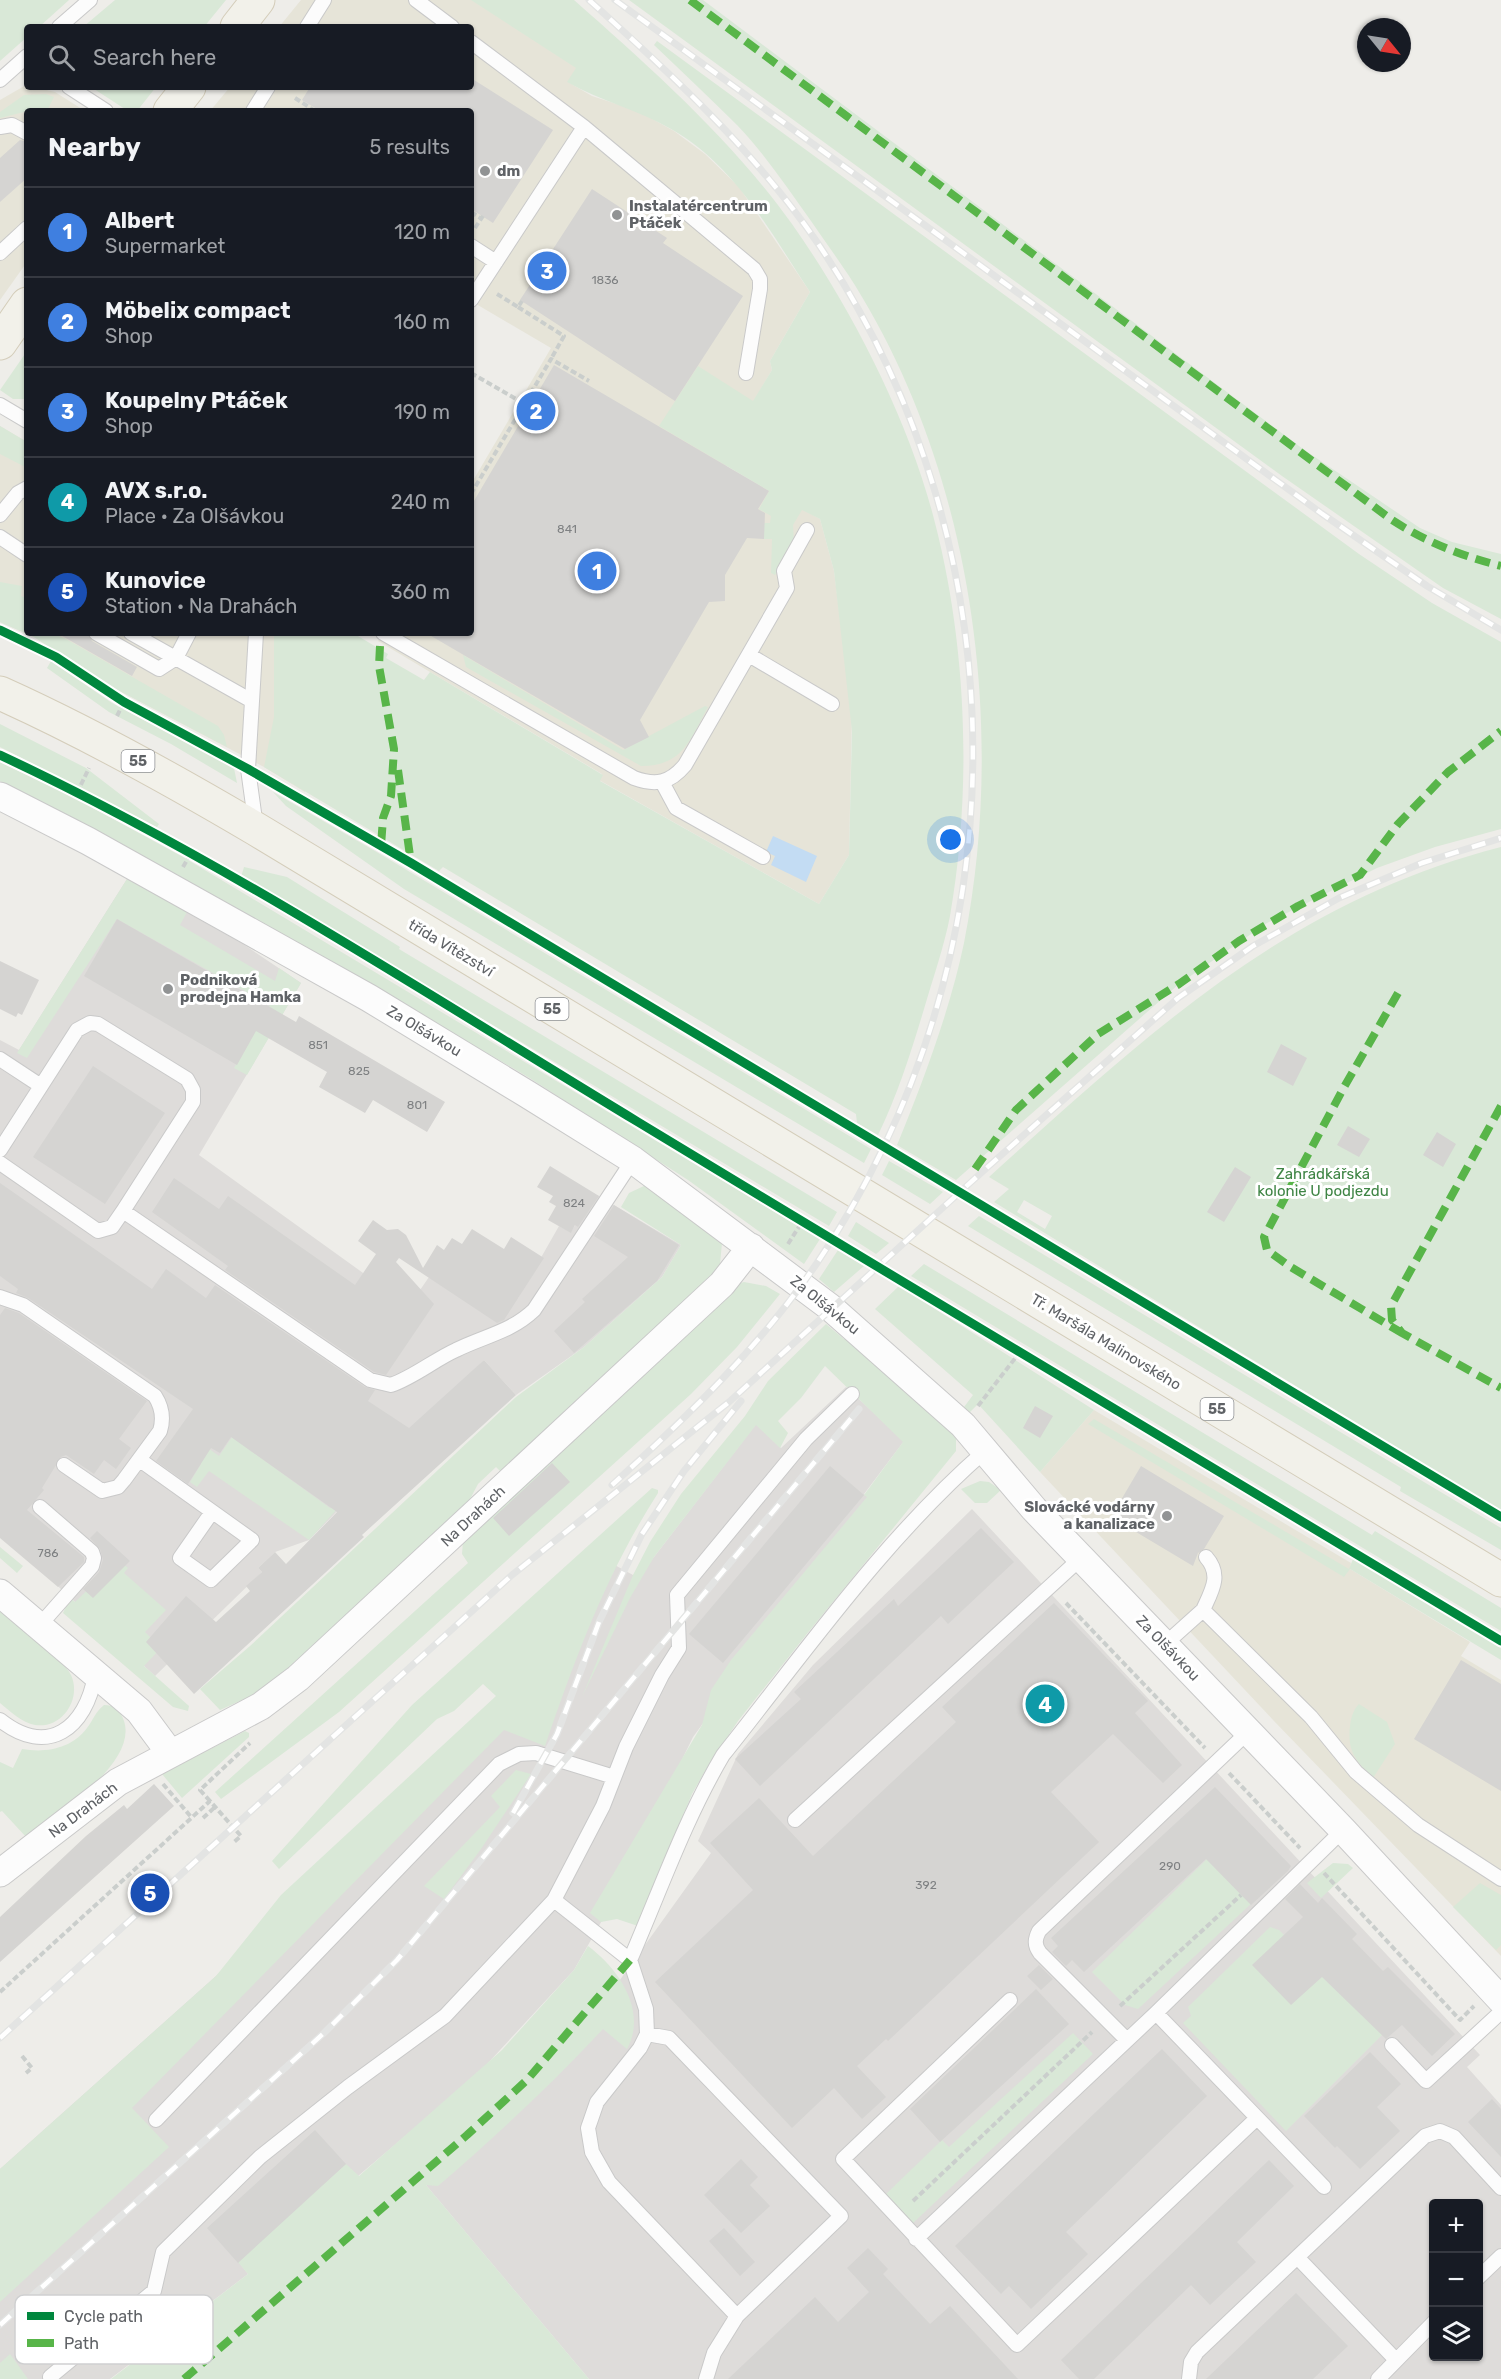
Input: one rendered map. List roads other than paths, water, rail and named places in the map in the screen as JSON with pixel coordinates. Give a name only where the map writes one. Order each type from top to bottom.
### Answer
[{"type":"main road","points":[[239,24],[258,0]]},
{"type":"main road","points":[[172,108],[187,90]]},
{"type":"main road","points":[[0,343],[24,308]]},
{"type":"main road","name":"třída Vítězství","points":[[0,693],[59,720],[156,770],[896,1215]]},
{"type":"main road","name":"Tř. Maršála Malinovského","points":[[896,1215],[1501,1580]]},
{"type":"street","name":"Za Olšávkou","points":[[0,796],[88,841],[369,998],[633,1160],[831,1308],[963,1425],[1034,1509],[1499,1993]]},
{"type":"street","name":"Na Drahách","points":[[0,1873],[83,1807],[170,1752],[271,1700],[298,1678],[722,1284],[751,1247]]},
{"type":"street","points":[[0,1593],[139,1711],[170,1752]]},
{"type":"lane","points":[[62,24],[90,0]]},
{"type":"lane","points":[[309,24],[324,0]]},
{"type":"lane","points":[[416,0],[448,24]]},
{"type":"lane","points":[[474,44],[584,127],[754,269],[760,279],[760,289],[746,373]]},
{"type":"lane","points":[[0,80],[24,61]]},
{"type":"lane","points":[[74,90],[101,108]]},
{"type":"lane","points":[[258,108],[267,90]]},
{"type":"lane","points":[[6,126],[24,121]]},
{"type":"lane","points":[[6,126],[24,132]]},
{"type":"lane","points":[[474,295],[584,127]]},
{"type":"lane","points":[[0,253],[24,231]]},
{"type":"lane","points":[[474,248],[496,262]]},
{"type":"lane","points":[[0,405],[24,419]]},
{"type":"lane","points":[[0,515],[18,493],[24,490]]},
{"type":"lane","points":[[389,636],[634,778],[652,783],[662,782],[670,779],[685,765],[787,588],[784,571],[807,530]]},
{"type":"lane","points":[[0,537],[24,553]]},
{"type":"lane","points":[[101,636],[159,669],[176,658],[183,636]]},
{"type":"lane","points":[[136,636],[252,701]]},
{"type":"lane","points":[[256,636],[248,769],[256,829]]},
{"type":"lane","points":[[748,655],[832,704]]},
{"type":"lane","points":[[662,782],[676,808],[763,856]]},
{"type":"lane","points":[[0,1150],[76,1030],[90,1023],[104,1028],[191,1084],[193,1102],[112,1227],[98,1231],[0,1163]]},
{"type":"lane","points":[[0,1059],[41,1086]]},
{"type":"lane","points":[[123,1211],[370,1380],[391,1385],[456,1350],[506,1331],[522,1321],[546,1292],[633,1160]]},
{"type":"lane","points":[[0,1297],[23,1305],[155,1396],[160,1404],[163,1424],[156,1438],[124,1480],[109,1490],[96,1488],[64,1466]]},
{"type":"lane","points":[[149,2295],[154,2291],[163,2252],[260,2157],[445,2016],[554,1900],[603,1806],[641,1716],[679,1648],[676,1595],[806,1439],[852,1394]]},
{"type":"lane","points":[[630,1960],[686,1826],[703,1789],[723,1755],[900,1535],[951,1481],[985,1451]]},
{"type":"lane","points":[[140,1460],[252,1540],[211,1580],[180,1558],[212,1512]]},
{"type":"lane","points":[[39,1507],[92,1552],[94,1560],[92,1566],[39,1626]]},
{"type":"lane","points":[[1164,1645],[1203,1610],[1215,1583],[1215,1567],[1206,1557]]},
{"type":"lane","points":[[795,1820],[1081,1558]]},
{"type":"lane","points":[[1203,1610],[1311,1717],[1356,1772],[1418,1825],[1501,1879]]},
{"type":"lane","points":[[0,1720],[12,1730],[27,1735],[43,1738],[61,1733],[78,1720],[88,1704],[95,1675]]},
{"type":"lane","points":[[1127,2040],[1040,1953],[1035,1943],[1036,1937],[1039,1931],[1248,1732]]},
{"type":"lane","points":[[156,2120],[499,1764],[519,1754],[536,1753],[614,1777]]},
{"type":"lane","points":[[916,2239],[1156,2013],[1343,1830]]},
{"type":"lane","points":[[554,1900],[630,1960],[646,2009],[647,2034],[640,2048],[597,2102],[588,2128],[592,2152],[609,2182],[737,2316]]},
{"type":"lane","points":[[1392,2045],[1426,2081],[1499,1993]]},
{"type":"lane","points":[[1010,2000],[843,2159],[1017,2345],[1257,2118]]},
{"type":"lane","points":[[1156,2013],[1324,2187]]},
{"type":"lane","points":[[647,2034],[669,2038],[841,2216],[737,2316],[714,2353],[706,2379]]},
{"type":"lane","points":[[1189,2379],[1191,2362],[1197,2352],[1425,2136],[1444,2132],[1454,2137],[1501,2188]]},
{"type":"lane","points":[[1483,2274],[1501,2256]]},
{"type":"lane","points":[[1298,2258],[1396,2360]]},
{"type":"lane","points":[[1378,2379],[1429,2327]]},
{"type":"lane","points":[[50,2378],[67,2364]]},
{"type":"water","points":[[773,836],[817,856],[806,882],[771,865],[775,856],[766,852]]},
{"type":"railway","points":[[589,0],[682,86],[768,178],[819,245],[887,364],[935,491],[963,621],[973,754],[963,887],[934,1018],[885,1144],[817,1263],[771,1324],[695,1407],[612,1485]]},
{"type":"railway","points":[[615,0],[1321,513],[1427,586],[1501,630]]},
{"type":"railway","points":[[0,2038],[512,1575],[729,1402],[1178,998],[1253,946],[1339,898],[1422,863],[1501,838]]},
{"type":"railway","points":[[513,1813],[557,1734],[599,1622],[642,1534],[684,1471],[741,1401]]},
{"type":"railway","points":[[33,2295],[324,2033],[397,1960],[859,1409]]},
{"type":"railway","points":[[0,2325],[15,2311]]},
{"type":"place","name":"dm","points":[[485,171]]},
{"type":"place","name":"Instalatércentrum Ptáček","points":[[617,215]]},
{"type":"place","name":"Koupelny Ptáček","points":[[547,271]]},
{"type":"place","name":"Möbelix compact","points":[[536,411]]},
{"type":"place","name":"Albert","points":[[597,571]]},
{"type":"place","name":"Podniková prodejna Hamka","points":[[168,989]]},
{"type":"place","name":"Slovácké vodárny a kanalizace","points":[[1167,1516]]},
{"type":"place","name":"AVX s.r.o.","points":[[1045,1704]]},
{"type":"place","name":"Kunovice","points":[[150,1893]]},
{"type":"park label","name":"Zahrádkářská kolonie U podjezdu","points":[[1323,1182]]}]
